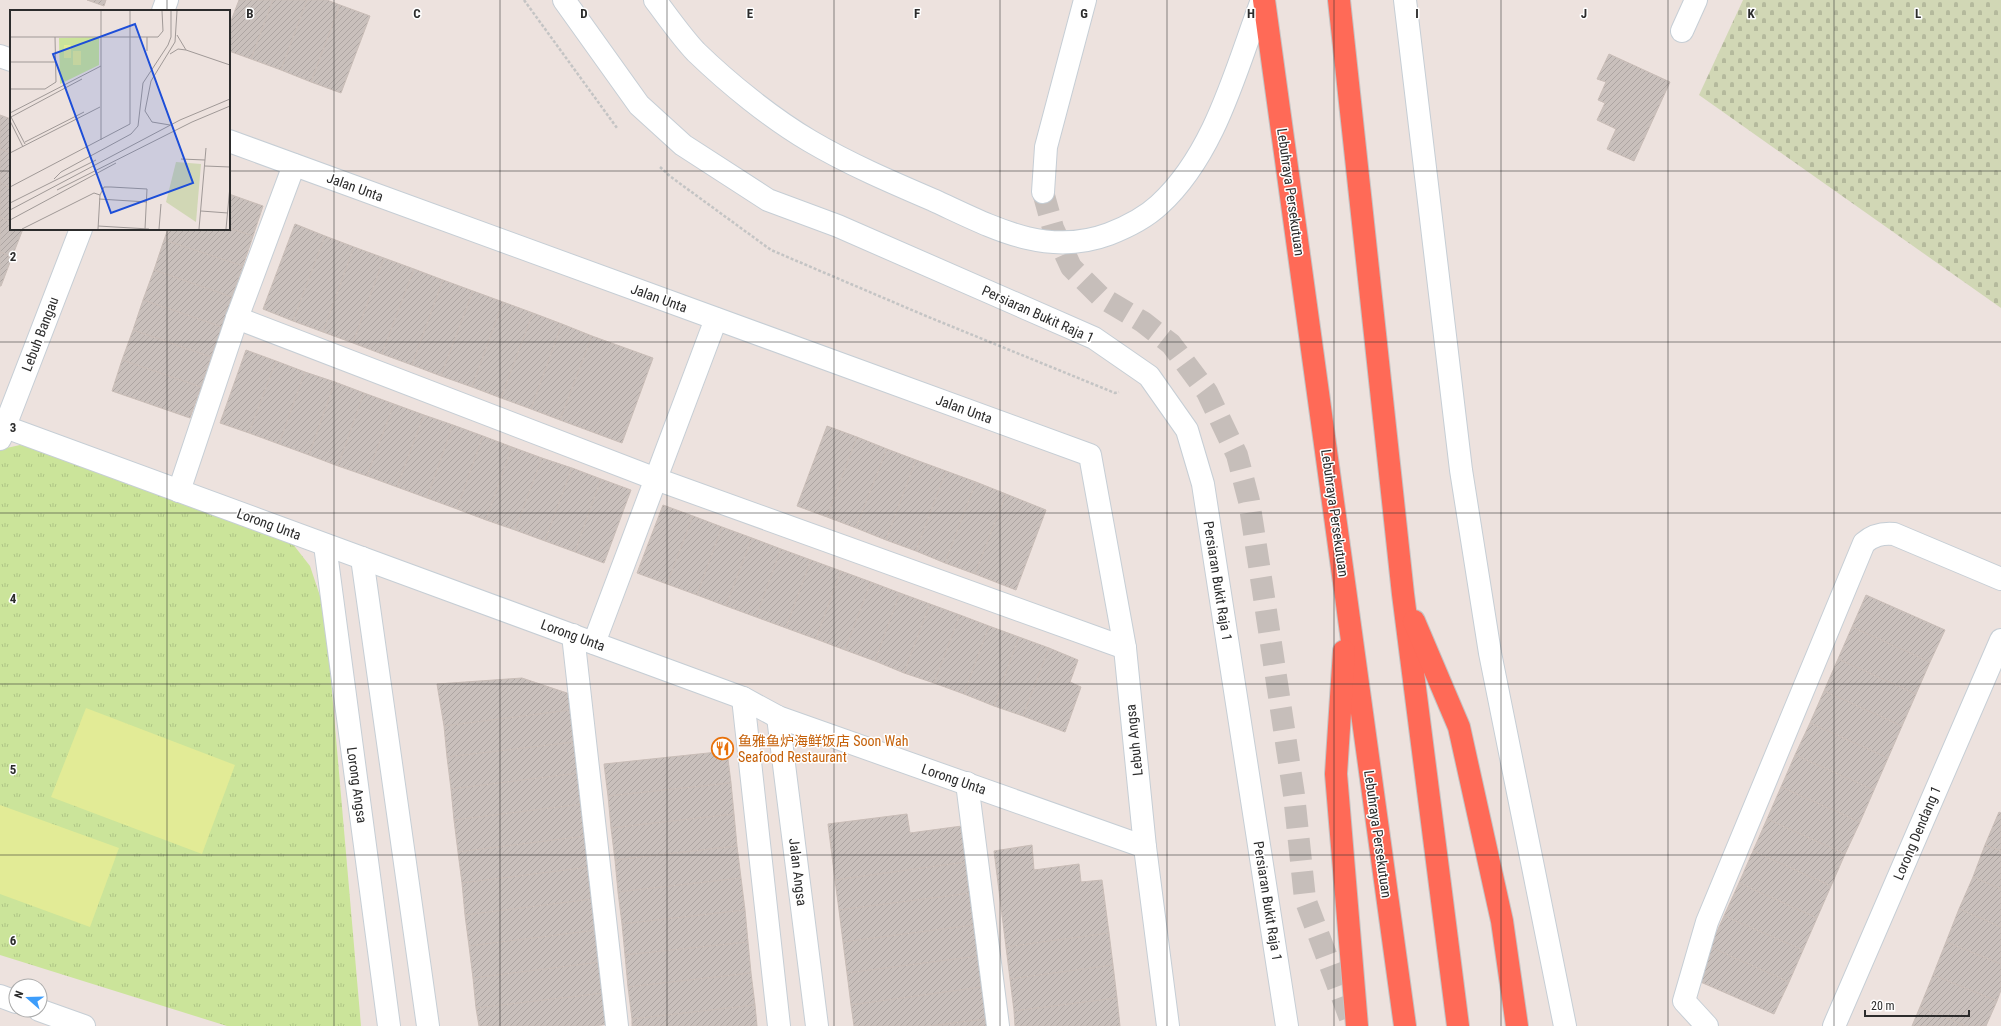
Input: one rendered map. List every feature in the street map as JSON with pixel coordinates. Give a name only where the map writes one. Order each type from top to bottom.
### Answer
[{"type":"highway","name":"Lebuhraya Persekutuan","points":[[1263,0],[1404,1026]]},
{"type":"highway","points":[[1340,0],[1402,594],[1458,1026]]},
{"type":"highway","points":[[1402,594],[1459,727],[1502,921],[1517,1026]]},
{"type":"highway","points":[[1347,606],[1336,774],[1357,1026]]},
{"type":"street","points":[[163,10],[167,0]]},
{"type":"street","name":"Persiaran Bukit Raja 1","points":[[564,0],[639,105],[683,145],[755,192],[768,200],[838,226],[1094,338],[1149,376],[1186,430],[1203,484],[1287,1026]]},
{"type":"street","points":[[655,0],[695,50],[748,97],[809,140],[877,176],[1008,233],[1044,243],[1069,243],[1098,238],[1128,227],[1159,205],[1188,172],[1216,125],[1263,0]]},
{"type":"street","points":[[1043,192],[1046,147],[1086,0]]},
{"type":"street","points":[[1405,0],[1461,470],[1490,653],[1565,1026]]},
{"type":"street","points":[[1682,31],[1696,0]]},
{"type":"street","points":[[0,56],[10,60]]},
{"type":"street","name":"Jalan Unta","points":[[230,141],[1090,455]]},
{"type":"street","points":[[179,491],[238,318],[294,165]]},
{"type":"street","name":"Lebuh Bangau","points":[[2,430],[81,230]]},
{"type":"street","points":[[238,318],[656,479],[1125,648]]},
{"type":"street","points":[[594,643],[716,319]]},
{"type":"street","name":"Lorong Unta","points":[[2,430],[179,491],[743,698],[778,718],[967,783],[1145,847]]},
{"type":"street","name":"Lebuh Angsa","points":[[1090,455],[1125,648],[1145,847],[1168,1026]]},
{"type":"street","points":[[1707,1026],[1684,1001],[1707,922],[1864,543],[1877,535],[1885,533],[1894,534],[2001,579]]},
{"type":"street","name":"Lorong Angsa","points":[[325,545],[389,1026]]},
{"type":"street","points":[[362,558],[428,1026]]},
{"type":"street","points":[[572,635],[617,1026]]},
{"type":"street","name":"Lorong Dendang 1","points":[[1834,1026],[2001,640]]},
{"type":"street","points":[[743,698],[779,1026]]},
{"type":"street","name":"Jalan Angsa","points":[[778,718],[817,1026]]},
{"type":"street","points":[[967,783],[998,1026]]},
{"type":"street","points":[[48,1013],[84,1026]]},
{"type":"green space","points":[[1743,0],[2001,0],[2001,308],[1699,95]]},
{"type":"green space","points":[[20,445],[35,448],[292,543],[310,566],[325,611],[361,1026],[227,1026],[0,955],[0,451],[2,449]]},
{"type":"green space","points":[[86,708],[235,765],[202,854],[51,797]]},
{"type":"green space","points":[[0,805],[119,848],[90,927],[0,894]]},
{"type":"building","points":[[87,0],[106,0],[104,6]]},
{"type":"building","points":[[239,0],[273,0],[251,59],[230,51],[230,23]]},
{"type":"building","points":[[273,0],[307,0],[281,70],[251,59]]},
{"type":"building","points":[[307,0],[327,0],[340,5],[311,82],[281,70]]},
{"type":"building","points":[[340,5],[370,16],[341,93],[311,82]]},
{"type":"building","points":[[1609,54],[1670,82],[1634,161],[1607,149],[1616,129],[1597,120],[1605,103],[1598,100],[1606,82],[1597,79]]},
{"type":"building","points":[[0,115],[10,119],[10,153],[0,149]]},
{"type":"building","points":[[0,149],[10,153],[10,188],[0,183]]},
{"type":"building","points":[[0,183],[10,188],[10,222],[0,217]]},
{"type":"building","points":[[230,194],[263,206],[253,236],[230,228]]},
{"type":"building","points":[[0,217],[10,222],[10,230],[23,230],[12,257],[0,252]]},
{"type":"building","points":[[295,224],[325,236],[293,321],[263,309]]},
{"type":"building","points":[[230,228],[253,236],[243,266],[164,240],[168,230],[230,230]]},
{"type":"building","points":[[325,236],[354,247],[323,332],[293,321]]},
{"type":"building","points":[[164,240],[243,266],[232,297],[154,270]]},
{"type":"building","points":[[354,247],[384,258],[353,343],[323,332]]},
{"type":"building","points":[[0,252],[12,257],[1,286],[0,286]]},
{"type":"building","points":[[384,258],[414,269],[382,354],[353,343]]},
{"type":"building","points":[[414,269],[443,280],[412,365],[382,354]]},
{"type":"building","points":[[154,270],[232,297],[222,327],[143,300]]},
{"type":"building","points":[[443,280],[473,291],[441,376],[412,365]]},
{"type":"building","points":[[473,291],[503,302],[472,387],[441,376]]},
{"type":"building","points":[[143,300],[222,327],[211,357],[133,330]]},
{"type":"building","points":[[503,302],[533,313],[501,398],[472,387]]},
{"type":"building","points":[[533,313],[562,324],[531,409],[501,398]]},
{"type":"building","points":[[562,324],[592,336],[560,420],[531,409]]},
{"type":"building","points":[[133,330],[211,357],[201,387],[122,360]]},
{"type":"building","points":[[592,336],[653,358],[622,443],[560,420]]},
{"type":"building","points":[[246,350],[276,361],[249,433],[220,423]]},
{"type":"building","points":[[122,360],[201,387],[190,418],[112,391]]},
{"type":"building","points":[[276,361],[305,372],[279,444],[249,433]]},
{"type":"building","points":[[305,372],[335,382],[309,455],[279,444]]},
{"type":"building","points":[[335,382],[364,393],[338,466],[309,455]]},
{"type":"building","points":[[364,393],[394,404],[367,476],[338,466]]},
{"type":"building","points":[[394,404],[424,415],[397,487],[367,476]]},
{"type":"building","points":[[424,415],[453,425],[427,498],[397,487]]},
{"type":"building","points":[[453,425],[483,436],[457,509],[427,498]]},
{"type":"building","points":[[827,426],[857,437],[827,517],[797,506]]},
{"type":"building","points":[[483,436],[512,447],[486,520],[457,509]]},
{"type":"building","points":[[857,437],[887,449],[856,528],[827,517]]},
{"type":"building","points":[[512,447],[542,458],[515,530],[486,520]]},
{"type":"building","points":[[887,449],[916,460],[886,540],[856,528]]},
{"type":"building","points":[[542,458],[572,468],[545,541],[515,530]]},
{"type":"building","points":[[916,460],[946,471],[916,551],[886,540]]},
{"type":"building","points":[[572,468],[601,479],[575,552],[545,541]]},
{"type":"building","points":[[946,471],[976,482],[945,563],[916,551]]},
{"type":"building","points":[[601,479],[631,490],[604,563],[575,552]]},
{"type":"building","points":[[976,482],[1006,494],[975,574],[945,563]]},
{"type":"building","points":[[1006,494],[1046,510],[1016,590],[975,574]]},
{"type":"building","points":[[663,505],[693,516],[667,584],[637,573]]},
{"type":"building","points":[[693,516],[722,527],[697,595],[667,584]]},
{"type":"building","points":[[722,527],[752,538],[726,606],[697,595]]},
{"type":"building","points":[[752,538],[781,549],[756,617],[726,606]]},
{"type":"building","points":[[781,549],[811,560],[786,628],[756,617]]},
{"type":"building","points":[[811,560],[841,571],[816,639],[786,628]]},
{"type":"building","points":[[841,571],[871,582],[845,650],[816,639]]},
{"type":"building","points":[[871,582],[900,593],[875,661],[845,650]]},
{"type":"building","points":[[900,593],[930,604],[904,673],[875,661]]},
{"type":"building","points":[[1866,595],[1945,630],[1930,662],[1852,627]]},
{"type":"building","points":[[930,604],[960,615],[934,683],[904,673]]},
{"type":"building","points":[[960,615],[989,626],[964,694],[934,683]]},
{"type":"building","points":[[989,626],[1019,637],[994,706],[964,694]]},
{"type":"building","points":[[1852,627],[1930,662],[1916,694],[1838,659]]},
{"type":"building","points":[[1019,637],[1049,648],[1023,716],[994,706]]},
{"type":"building","points":[[1049,648],[1078,660],[1070,682],[1081,687],[1065,732],[1023,716]]},
{"type":"building","points":[[1838,659],[1916,694],[1902,726],[1824,691]]},
{"type":"building","points":[[522,678],[570,694],[571,710],[444,726],[437,684]]},
{"type":"building","points":[[1824,691],[1902,726],[1888,758],[1810,723]]},
{"type":"building","points":[[571,710],[575,742],[447,757],[444,726]]},
{"type":"building","points":[[1810,723],[1888,758],[1874,790],[1795,755]]},
{"type":"building","points":[[575,742],[579,773],[451,789],[447,757]]},
{"type":"building","points":[[727,751],[731,783],[608,796],[604,764]]},
{"type":"building","points":[[1795,755],[1874,790],[1860,822],[1781,787]]},
{"type":"building","points":[[579,773],[583,804],[454,820],[451,789]]},
{"type":"building","points":[[731,783],[734,814],[611,828],[608,796]]},
{"type":"building","points":[[1781,787],[1860,822],[1845,854],[1767,819]]},
{"type":"building","points":[[583,804],[586,836],[458,852],[454,820]]},
{"type":"building","points":[[1999,812],[2001,813],[2001,851],[1985,845]]},
{"type":"building","points":[[734,814],[737,846],[615,860],[611,828]]},
{"type":"building","points":[[907,814],[910,833],[962,826],[966,862],[835,880],[828,824]]},
{"type":"building","points":[[1767,819],[1845,854],[1831,886],[1753,851]]},
{"type":"building","points":[[586,836],[590,867],[462,883],[458,852]]},
{"type":"building","points":[[1032,845],[1034,870],[1079,864],[1081,882],[1102,880],[1109,933],[1006,947],[994,851]]},
{"type":"building","points":[[1985,845],[2001,851],[2001,889],[1973,877]]},
{"type":"building","points":[[737,846],[741,878],[618,892],[615,860]]},
{"type":"building","points":[[1753,851],[1831,886],[1817,918],[1739,883]]},
{"type":"building","points":[[966,862],[971,893],[839,910],[835,880]]},
{"type":"building","points":[[590,867],[593,899],[465,915],[462,883]]},
{"type":"building","points":[[1973,877],[2001,889],[2001,927],[1959,909]]},
{"type":"building","points":[[741,878],[745,910],[622,924],[618,892]]},
{"type":"building","points":[[1739,883],[1817,918],[1803,950],[1724,916]]},
{"type":"building","points":[[971,893],[974,925],[843,942],[839,910]]},
{"type":"building","points":[[593,899],[597,930],[469,946],[465,915]]},
{"type":"building","points":[[1959,909],[2001,927],[2001,964],[1946,942]]},
{"type":"building","points":[[745,910],[748,942],[625,955],[622,924]]},
{"type":"building","points":[[1724,916],[1803,950],[1789,982],[1710,947]]},
{"type":"building","points":[[974,925],[979,956],[847,973],[843,942]]},
{"type":"building","points":[[597,930],[601,962],[473,978],[469,946]]},
{"type":"building","points":[[1109,933],[1113,965],[1010,979],[1006,947]]},
{"type":"building","points":[[748,942],[751,973],[628,987],[625,955]]},
{"type":"building","points":[[1946,942],[2001,964],[2001,990],[1997,1001],[1933,975]]},
{"type":"building","points":[[1710,947],[1789,982],[1774,1014],[1696,980]]},
{"type":"building","points":[[979,956],[982,987],[851,1005],[847,973]]},
{"type":"building","points":[[601,962],[604,993],[476,1008],[473,978]]},
{"type":"building","points":[[1113,965],[1117,998],[1014,1011],[1010,979]]},
{"type":"building","points":[[751,973],[755,1005],[632,1019],[628,987]]},
{"type":"building","points":[[1933,975],[1997,1001],[1986,1026],[1966,1026],[1920,1007]]},
{"type":"building","points":[[982,987],[986,1019],[930,1026],[854,1026],[851,1005]]},
{"type":"building","points":[[604,993],[608,1024],[595,1026],[479,1026],[476,1008]]},
{"type":"building","points":[[1117,998],[1120,1026],[1015,1026],[1014,1011]]},
{"type":"building","points":[[755,1005],[757,1026],[632,1026],[632,1019]]},
{"type":"building","points":[[1920,1007],[1966,1026],[1912,1026]]},
{"type":"building","points":[[986,1019],[987,1026],[930,1026]]},
{"type":"tunnel","points":[[1043,192],[1053,228],[1071,267],[1101,297],[1143,322],[1171,344],[1207,392],[1237,455],[1249,501],[1263,591],[1294,795],[1305,899],[1353,1026]]},
{"type":"place","name":"鱼雅鱼炉海鲜饭店 Soon Wah Seafood Restaurant","points":[[722,749]]}]
